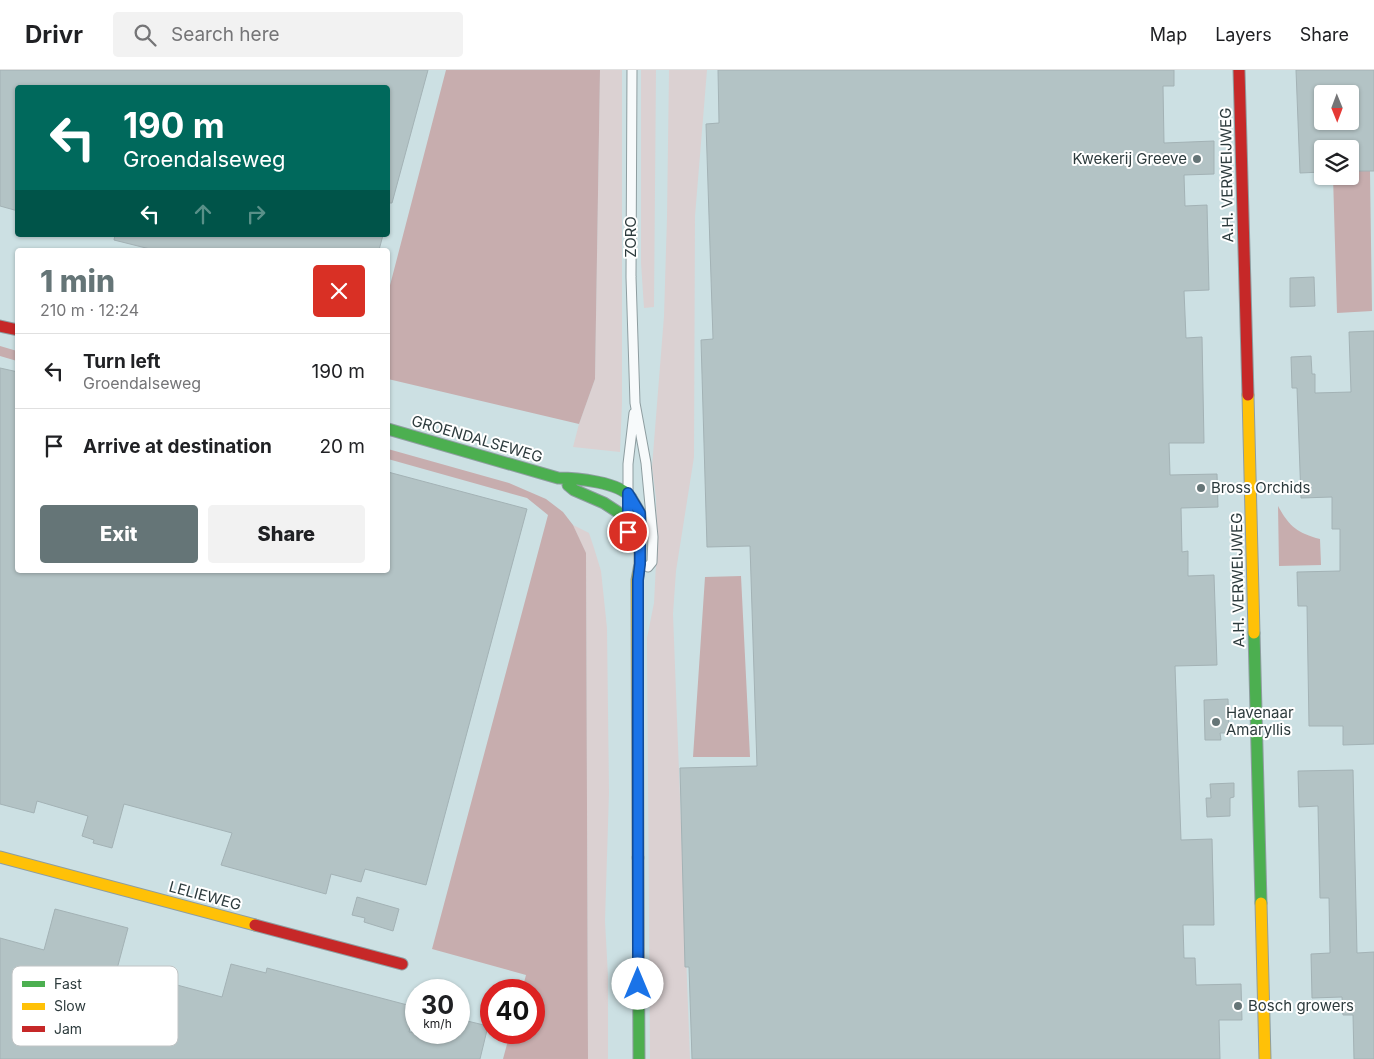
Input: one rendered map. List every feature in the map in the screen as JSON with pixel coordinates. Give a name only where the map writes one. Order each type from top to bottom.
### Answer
[{"type":"street","name":"A.H. VERWEIJWEG","points":[[1240,70],[1265,1059]]},
{"type":"street","points":[[0,326],[15,329]]},
{"type":"street","name":"GROENDALSEWEG","points":[[390,430],[558,478],[579,478],[604,484],[628,493],[628,536],[624,516],[604,503],[574,490],[558,478]]},
{"type":"street","points":[[628,493],[640,513],[640,564],[638,580],[639,1059]]},
{"type":"street","points":[[628,563],[638,580]]},
{"type":"street","name":"LELIEWEG","points":[[0,857],[402,964]]},
{"type":"lane","name":"ZORO","points":[[628,493],[628,464],[635,403],[632,276],[632,70]]},
{"type":"lane","name":"ZORO","points":[[635,403],[646,463],[653,537],[652,562],[638,580]]},
{"type":"shaded area","points":[[446,70],[600,70],[595,379],[579,424],[390,379],[390,285]]},
{"type":"shaded area","points":[[600,70],[622,70],[622,403],[620,452],[573,447],[595,379]]},
{"type":"shaded area","points":[[641,70],[656,70],[654,307],[644,308],[641,263]]},
{"type":"shaded area","points":[[669,70],[707,70],[695,216],[694,457],[676,571],[673,614],[690,1059],[650,1059],[647,638],[654,603],[657,544],[656,498],[652,467],[664,316]]},
{"type":"shaded area","points":[[1359,171],[1370,171],[1372,311],[1337,313],[1333,185],[1359,185]]},
{"type":"shaded area","points":[[0,346],[15,350],[15,360],[0,356]]},
{"type":"shaded area","points":[[390,450],[509,483],[546,499],[563,512],[573,525],[586,553],[588,1059],[503,1059],[507,1044],[545,1044],[545,979],[525,979],[526,975],[432,949],[548,515],[527,498],[390,460]]},
{"type":"shaded area","points":[[1278,506],[1294,528],[1320,539],[1321,565],[1279,566]]},
{"type":"shaded area","points":[[573,525],[589,533],[594,548],[601,571],[607,628],[609,792],[605,921],[608,976],[608,1059],[588,1059],[586,554]]},
{"type":"shaded area","points":[[741,576],[750,757],[693,757],[705,577]]},
{"type":"building","points":[[0,70],[428,70],[392,203],[390,203],[390,85],[15,85],[15,210],[0,206]]},
{"type":"building","points":[[718,70],[1174,70],[1174,86],[1163,86],[1164,143],[1214,141],[1214,174],[1184,175],[1185,206],[1207,205],[1209,290],[1184,291],[1186,338],[1202,337],[1204,443],[1169,443],[1170,475],[1217,474],[1218,507],[1181,508],[1182,552],[1188,551],[1188,576],[1214,575],[1217,665],[1175,666],[1181,840],[1212,839],[1214,925],[1183,925],[1184,958],[1195,958],[1196,985],[1241,984],[1242,1020],[1219,1020],[1220,1059],[692,1059],[689,967],[685,967],[680,768],[757,766],[750,546],[707,547],[701,340],[713,339],[706,124],[719,123]]},
{"type":"building","points":[[1296,70],[1374,70],[1374,171],[1359,171],[1359,140],[1314,140],[1314,172],[1300,173]]},
{"type":"building","points":[[115,237],[382,237],[380,248],[146,248],[114,240]]},
{"type":"building","points":[[1314,277],[1315,306],[1290,307],[1290,278]]},
{"type":"building","points":[[1374,331],[1374,744],[1343,745],[1343,726],[1309,726],[1307,606],[1298,606],[1297,572],[1340,571],[1340,529],[1332,529],[1332,497],[1301,498],[1297,388],[1292,388],[1291,357],[1311,356],[1312,374],[1315,374],[1315,393],[1351,392],[1349,332]]},
{"type":"building","points":[[0,368],[15,371],[15,573],[390,573],[390,473],[527,509],[426,885],[365,869],[361,882],[331,874],[326,894],[221,865],[232,833],[124,804],[112,848],[93,843],[94,840],[82,836],[88,816],[37,801],[34,813],[0,804]]},
{"type":"building","points":[[1228,699],[1229,733],[1220,733],[1221,740],[1205,740],[1204,700]]},
{"type":"building","points":[[1353,770],[1357,953],[1374,952],[1374,1059],[1354,1059],[1353,1015],[1343,1015],[1342,997],[1312,998],[1311,954],[1330,953],[1329,898],[1320,898],[1318,806],[1299,807],[1298,771]]},
{"type":"building","points":[[1234,783],[1234,797],[1230,798],[1230,816],[1207,817],[1206,798],[1211,798],[1210,784]]},
{"type":"building","points":[[357,897],[399,909],[393,931],[364,922],[365,918],[352,915]]},
{"type":"building","points":[[55,909],[128,928],[118,966],[12,966],[12,1046],[178,1046],[178,985],[222,997],[231,964],[266,973],[267,968],[405,1004],[405,1044],[470,1044],[470,1022],[480,1024],[480,1044],[484,1044],[480,1059],[0,1059],[0,938],[44,950]]},
{"type":"traffic: fast","points":[[390,430],[558,478],[586,480],[608,485],[618,488],[631,498]]},
{"type":"traffic: fast","points":[[568,485],[574,490],[604,503],[624,516],[628,532]]},
{"type":"traffic: fast","points":[[1254,633],[1261,903]]},
{"type":"traffic: fast","points":[[638,858],[639,1059]]},
{"type":"traffic: slow","points":[[1248,395],[1254,633]]},
{"type":"traffic: slow","points":[[631,498],[640,513],[640,564],[637,580],[638,858]]},
{"type":"traffic: slow","points":[[0,857],[255,925]]},
{"type":"traffic: slow","points":[[1261,903],[1265,1059]]},
{"type":"traffic: jam","points":[[1239,70],[1248,395]]},
{"type":"traffic: jam","points":[[0,326],[15,329]]},
{"type":"traffic: jam","points":[[255,925],[402,964]]},
{"type":"place","name":"Kwekerij Greeve","points":[[1197,159]]},
{"type":"place","name":"Bross Orchids","points":[[1201,488]]},
{"type":"place","name":"Havenaar Amaryllis","points":[[1216,722]]},
{"type":"place","name":"Bosch growers","points":[[1238,1006]]},
{"type":"route","points":[[628,532],[628,493],[640,513],[640,564],[638,580],[638,984]]}]
